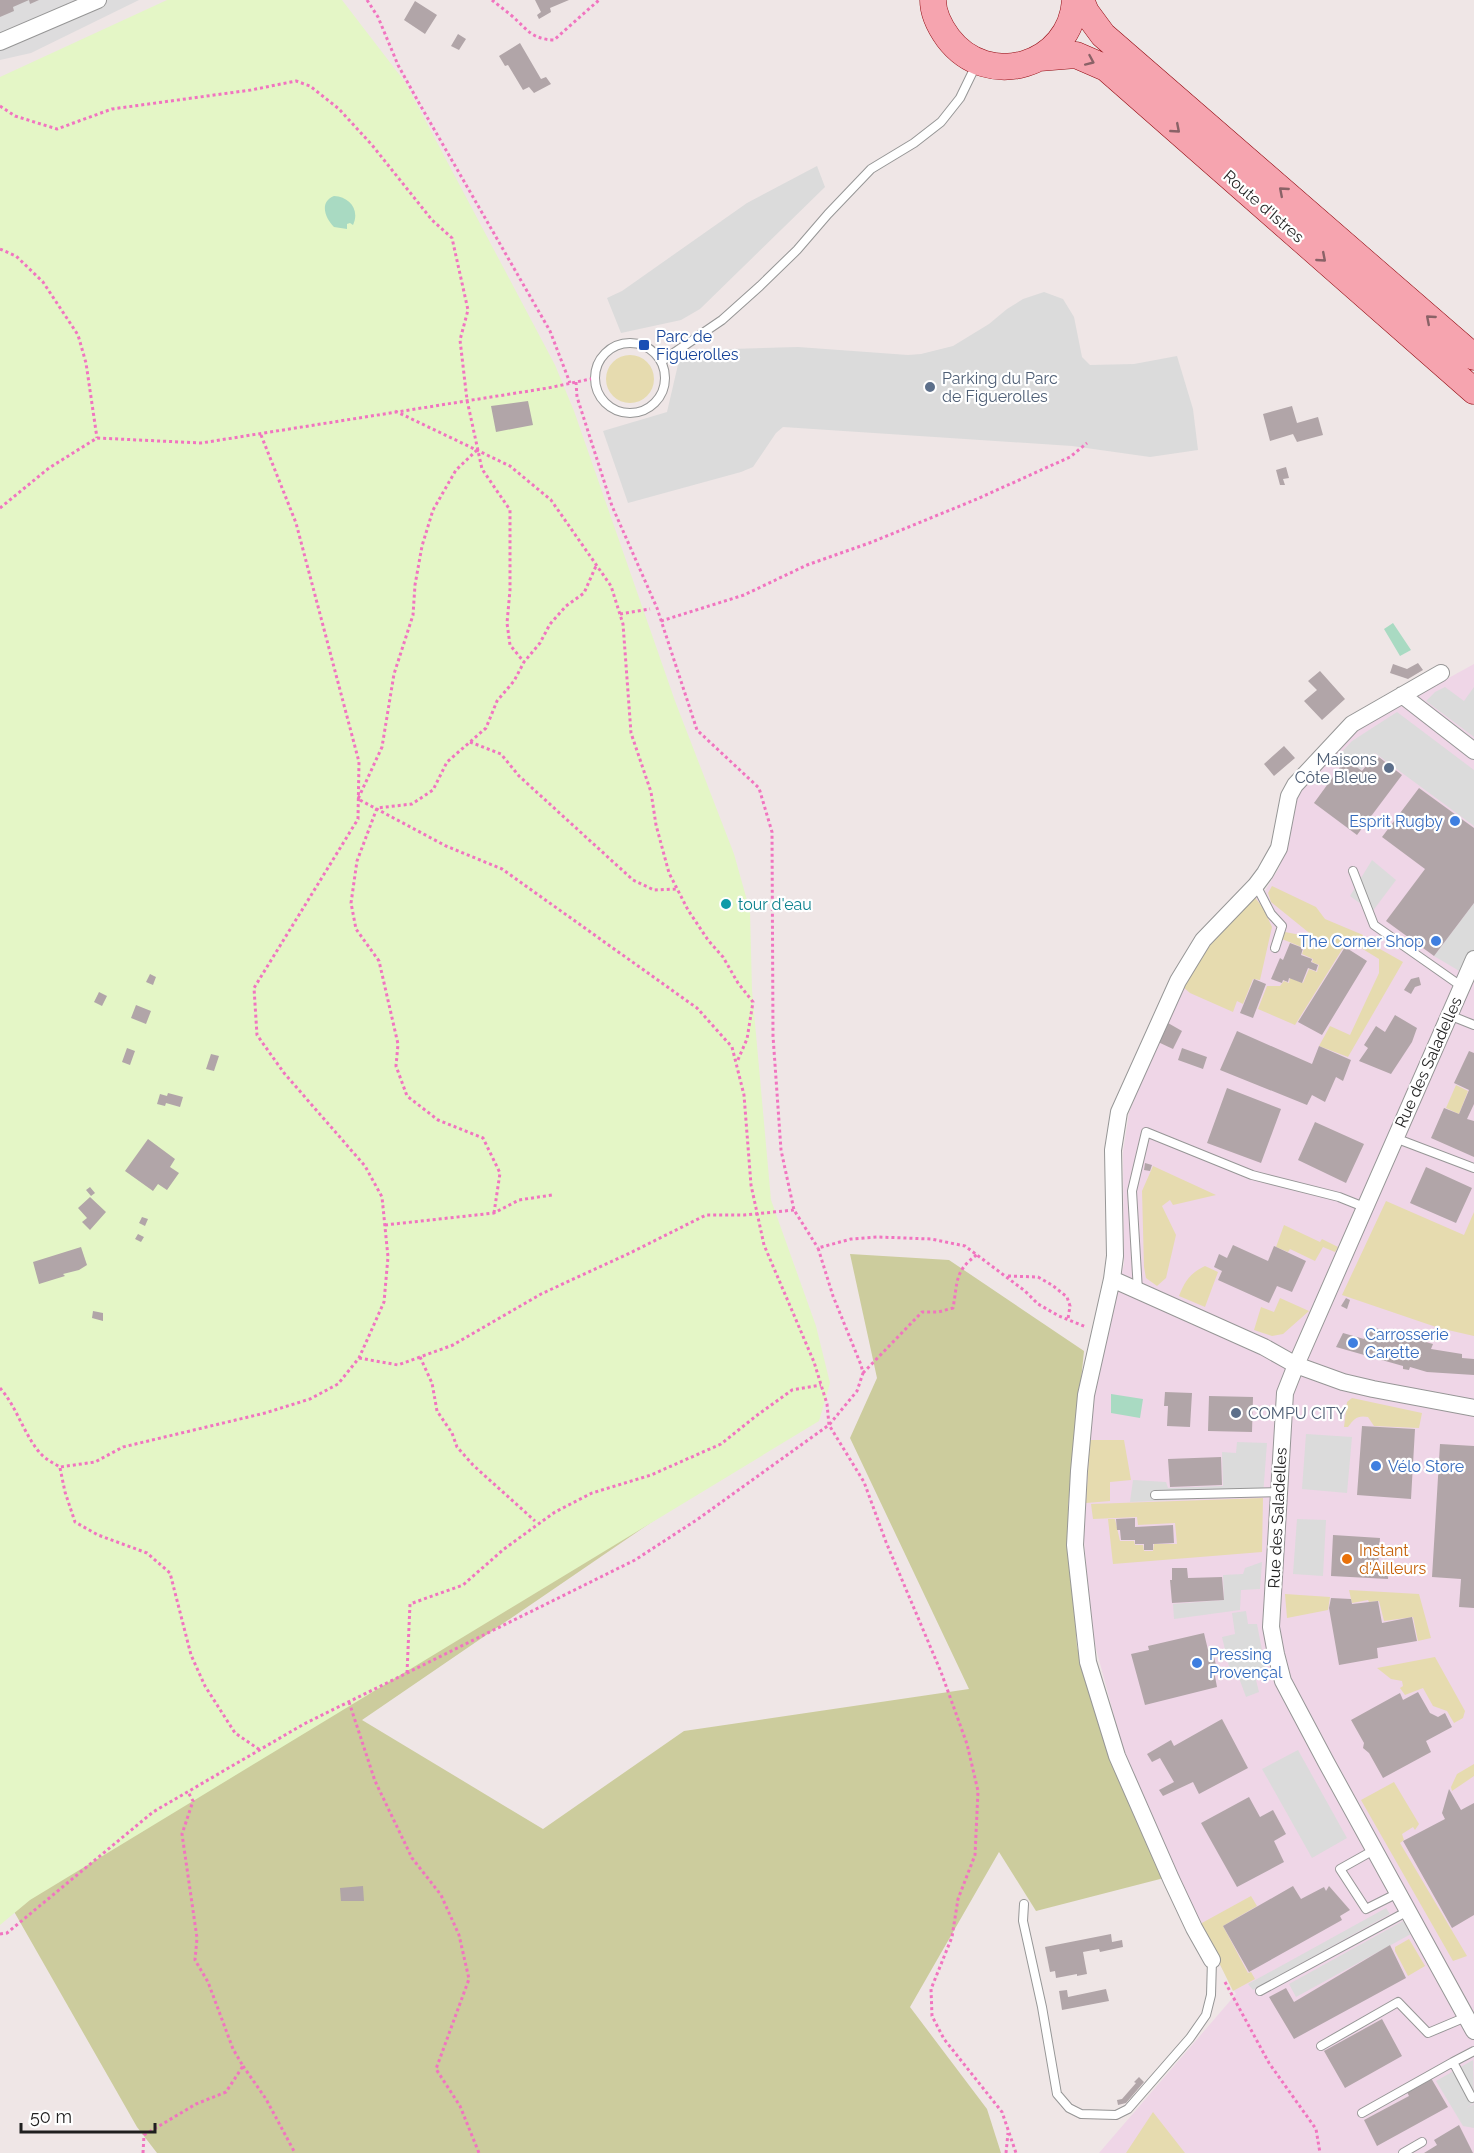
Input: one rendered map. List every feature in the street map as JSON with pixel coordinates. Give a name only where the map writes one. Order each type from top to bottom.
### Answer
[{"type":"main road","points":[[933,0],[940,28],[956,48],[977,62],[998,67],[1019,66],[1040,58],[1061,40],[1074,14],[1075,0]]},
{"type":"main road","name":"Route d'Istres","points":[[1081,0],[1086,12],[1103,35],[1474,357]]},
{"type":"main road","name":"Route d'Istres","points":[[1040,58],[1076,55],[1106,68],[1474,391]]},
{"type":"street","points":[[0,42],[98,0]]},
{"type":"street","points":[[1212,1960],[1171,1879],[1117,1756],[1088,1662],[1076,1545],[1086,1395],[1115,1256],[1113,1150],[1119,1112],[1178,981],[1203,940],[1256,885],[1279,848],[1289,796],[1294,785],[1352,724],[1441,673]]},
{"type":"street","points":[[1402,695],[1474,752]]},
{"type":"street","name":"Rue des Saladelles","points":[[1470,2024],[1283,1681],[1275,1654],[1271,1627],[1285,1393],[1364,1207],[1474,959]]},
{"type":"street","points":[[1112,1279],[1264,1347],[1296,1365],[1343,1382],[1474,1408]]},
{"type":"lane","points":[[662,361],[722,320],[760,286],[797,250],[828,213],[871,169],[914,143],[941,122],[960,98],[977,62]]},
{"type":"lane","points":[[621,344],[644,345],[662,361],[666,372],[666,383],[662,395],[645,411],[634,414],[622,413],[611,408],[602,400],[595,378],[596,367],[602,356],[611,348],[621,344]]},
{"type":"lane","points":[[1353,871],[1374,925],[1461,986]]},
{"type":"lane","points":[[1256,885],[1271,914],[1282,926],[1275,948]]},
{"type":"lane","points":[[1449,1014],[1474,1025]]},
{"type":"lane","points":[[1138,1291],[1132,1191],[1146,1132],[1252,1175],[1339,1197],[1364,1207]]},
{"type":"lane","points":[[1395,1138],[1474,1168]]},
{"type":"lane","points":[[1155,1495],[1279,1492]]},
{"type":"lane","points":[[1374,1850],[1340,1869],[1366,1909],[1398,1893]]},
{"type":"lane","points":[[1024,1904],[1023,1921],[1042,2007],[1057,2094],[1069,2108],[1081,2114],[1116,2115],[1128,2109],[1190,2038],[1206,2015],[1211,1995],[1212,1960]]},
{"type":"lane","points":[[1260,1991],[1408,1911]]},
{"type":"lane","points":[[1321,2046],[1398,2002],[1428,2033],[1470,2024]]},
{"type":"lane","points":[[1362,2113],[1474,2051]]},
{"type":"lane","points":[[1453,2062],[1472,2098]]},
{"type":"lane","points":[[1402,2153],[1422,2142]]},
{"type":"path","points":[[367,0],[378,17],[398,65],[418,103],[550,331],[570,383]]},
{"type":"path","points":[[492,0],[526,31],[542,39],[554,40],[599,0]]},
{"type":"path","points":[[0,106],[15,116],[57,129],[112,109],[251,90],[296,81],[310,86],[339,109],[372,145],[432,220],[452,238],[468,310],[460,340],[467,400],[482,469],[510,510],[510,590],[507,623],[510,645],[524,662]]},
{"type":"path","points":[[0,249],[16,256],[43,282],[78,335],[86,363],[97,438]]},
{"type":"path","points":[[0,508],[49,468],[97,438],[165,440],[201,444],[595,378]]},
{"type":"path","points":[[576,382],[577,397],[612,506],[661,621],[697,730],[759,788],[772,832],[773,1036],[781,1150],[794,1209],[818,1248],[832,1296],[863,1373]]},
{"type":"path","points":[[395,411],[510,466],[551,500],[610,586],[620,614],[624,635],[631,733],[651,792],[656,825],[669,873],[688,910],[753,1002],[747,1040],[736,1063]]},
{"type":"path","points":[[0,1388],[7,1395],[22,1426],[41,1455],[60,1467],[95,1462],[123,1447],[266,1413],[310,1399],[338,1384],[359,1358],[384,1302],[388,1257],[382,1197],[365,1166],[284,1073],[257,1035],[255,988],[358,819],[359,762],[297,523],[261,435]]},
{"type":"path","points":[[661,621],[744,595],[807,565],[872,542],[977,499],[1070,457],[1087,443]]},
{"type":"path","points":[[358,799],[382,747],[394,674],[413,615],[415,585],[422,546],[433,510],[456,470],[477,450]]},
{"type":"path","points":[[377,808],[412,804],[433,790],[447,762],[486,728],[497,701],[514,681],[550,624],[566,606],[584,593],[597,566]]},
{"type":"path","points":[[620,614],[650,609]]},
{"type":"path","points":[[470,742],[501,754],[519,776],[633,880],[654,890],[677,889]]},
{"type":"path","points":[[358,799],[446,846],[502,869],[697,1008],[732,1047],[744,1095],[751,1185],[764,1245],[814,1362],[830,1425],[864,1482],[886,1542],[941,1672],[967,1744],[978,1791],[975,1855],[957,1899],[952,1937],[931,1989],[932,2016],[944,2039],[1002,2112],[1016,2153]]},
{"type":"path","points":[[377,808],[357,861],[351,903],[356,929],[379,961],[398,1044],[396,1066],[407,1096],[438,1120],[483,1138],[500,1173],[494,1213]]},
{"type":"path","points":[[385,1225],[494,1213],[519,1200],[552,1195]]},
{"type":"path","points":[[359,1358],[398,1365],[453,1345],[541,1294],[706,1215],[794,1209]]},
{"type":"path","points":[[818,1248],[851,1239],[920,1238],[965,1246],[1025,1291],[1038,1304],[1099,1332]]},
{"type":"path","points":[[0,1934],[7,1933],[153,1812],[304,1725],[635,1560],[698,1520],[830,1425],[857,1390],[863,1373],[922,1312],[938,1312],[953,1308],[957,1280],[963,1265],[978,1254]]},
{"type":"path","points":[[1006,1276],[1038,1277],[1052,1285],[1066,1297],[1070,1306],[1068,1319]]},
{"type":"path","points":[[420,1357],[432,1383],[437,1411],[452,1433],[457,1447],[473,1466],[535,1521]]},
{"type":"path","points":[[407,1674],[410,1604],[463,1585],[504,1549],[555,1512],[592,1493],[651,1475],[721,1444],[792,1390],[820,1385]]},
{"type":"path","points":[[60,1467],[75,1522],[98,1535],[147,1553],[170,1573],[191,1655],[205,1686],[235,1732],[260,1750]]},
{"type":"path","points":[[349,1702],[375,1781],[412,1858],[441,1895],[459,1935],[469,1979],[436,2069],[460,2106],[479,2153]]},
{"type":"path","points":[[188,1792],[192,1801],[182,1834],[197,1938],[195,1960],[208,1982],[233,2049],[266,2099],[296,2153]]},
{"type":"path","points":[[1212,1960],[1269,2063],[1316,2129],[1320,2153]]},
{"type":"path","points":[[143,2153],[144,2135],[196,2104],[225,2092],[243,2066]]},
{"type":"path","points":[[1006,2153],[1009,2131]]},
{"type":"shaded area","points":[[0,0],[139,0],[31,53],[0,60]]},
{"type":"shaded area","points":[[167,0],[342,0],[405,82],[555,365],[574,411],[675,701],[734,854],[750,911],[752,990],[771,1200],[816,1326],[830,1383],[819,1421],[30,1900],[0,1925],[0,77]]},
{"type":"shaded area","points":[[817,166],[825,187],[700,309],[681,320],[621,333],[607,298],[622,291],[747,203]]},
{"type":"shaded area","points":[[334,196],[345,199],[354,209],[353,225],[347,224],[347,229],[334,227],[326,215],[326,202]]},
{"type":"shaded area","name":"Parking du Parc de Figuerolles","points":[[1044,292],[1063,299],[1074,317],[1082,357],[1090,365],[1134,364],[1177,356],[1193,409],[1198,450],[1150,457],[1072,446],[783,427],[776,433],[753,467],[628,503],[603,431],[667,412],[680,356],[730,349],[798,347],[921,354],[953,346],[989,324],[1023,299]]},
{"type":"shaded area","points":[[630,355],[647,362],[654,379],[647,396],[630,403],[613,396],[606,379],[613,362]]},
{"type":"shaded area","points":[[1393,623],[1411,650],[1400,656],[1384,629]]},
{"type":"shaded area","points":[[1474,664],[1474,2153],[1099,2153],[1236,1994],[1194,1917],[1124,1753],[1091,1630],[1083,1527],[1085,1476],[1092,1397],[1124,1264],[1123,1152],[1129,1113],[1152,1054],[1183,986],[1251,899],[1265,891],[1279,868],[1295,803],[1300,793],[1334,750],[1356,729]]},
{"type":"shaded area","points":[[1445,687],[1464,701],[1474,687],[1474,737],[1426,701],[1435,692]]},
{"type":"shaded area","points":[[1397,712],[1474,770],[1474,826],[1375,753],[1361,770],[1340,754],[1352,741]]},
{"type":"shaded area","points":[[1372,860],[1396,880],[1372,912],[1350,896]]},
{"type":"shaded area","points":[[1272,886],[1316,907],[1325,919],[1363,935],[1364,940],[1403,962],[1348,1057],[1319,1046],[1330,1026],[1350,1035],[1379,973],[1379,959],[1348,940],[1295,1025],[1258,1009],[1267,986],[1280,986],[1284,981],[1289,983],[1290,978],[1303,983],[1309,969],[1317,972],[1319,965],[1302,954],[1304,948],[1282,939],[1285,932],[1313,936],[1271,902],[1268,893]]},
{"type":"shaded area","points":[[1254,896],[1272,927],[1260,980],[1253,979],[1243,1004],[1237,1001],[1233,1012],[1190,993],[1183,987],[1210,945]]},
{"type":"shaded area","points":[[1474,903],[1474,959],[1466,975],[1434,956]]},
{"type":"shaded area","points":[[1456,1085],[1468,1091],[1459,1114],[1446,1108]]},
{"type":"shaded area","points":[[1153,1166],[1216,1195],[1173,1205],[1170,1200],[1162,1206],[1176,1235],[1166,1278],[1157,1286],[1146,1278],[1144,1267],[1142,1191]]},
{"type":"shaded area","points":[[1386,1201],[1464,1235],[1474,1212],[1474,1336],[1439,1328],[1342,1295]]},
{"type":"shaded area","points":[[1284,1225],[1320,1242],[1322,1239],[1338,1247],[1335,1252],[1323,1247],[1315,1261],[1290,1249],[1288,1252],[1276,1247]]},
{"type":"shaded area","points":[[850,1254],[949,1260],[1084,1351],[1068,1507],[1077,1647],[1112,1758],[1164,1878],[1036,1911],[999,1852],[910,2007],[987,2109],[1001,2153],[157,2153],[137,2127],[0,1887],[0,1399],[798,1422],[362,1720],[543,1829],[684,1731],[969,1689],[850,1438],[877,1378]]},
{"type":"shaded area","points":[[1205,1266],[1218,1272],[1205,1307],[1179,1296],[1189,1278]]},
{"type":"shaded area","points":[[1280,1298],[1309,1311],[1283,1334],[1272,1336],[1254,1330],[1261,1307],[1274,1312]]},
{"type":"shaded area","points":[[1111,1394],[1143,1399],[1140,1418],[1111,1413]]},
{"type":"shaded area","points":[[1352,1398],[1422,1413],[1419,1428],[1374,1426],[1368,1417],[1356,1418],[1348,1427],[1344,1427],[1347,1402]]},
{"type":"shaded area","points":[[1306,1434],[1352,1437],[1347,1493],[1302,1489]]},
{"type":"shaded area","points":[[1090,1440],[1124,1440],[1131,1480],[1110,1482],[1110,1501],[1086,1503]]},
{"type":"shaded area","points":[[1237,1442],[1267,1443],[1263,1496],[1130,1502],[1133,1480],[1166,1482],[1168,1488],[1223,1486],[1222,1452],[1236,1453]]},
{"type":"shaded area","points":[[1263,1498],[1262,1552],[1113,1564],[1108,1519],[1115,1519],[1120,1541],[1134,1541],[1135,1545],[1143,1545],[1144,1551],[1153,1551],[1154,1544],[1177,1544],[1175,1523],[1138,1525],[1137,1517],[1093,1519],[1091,1504]]},
{"type":"shaded area","points":[[1297,1519],[1326,1520],[1323,1576],[1293,1574]]},
{"type":"shaded area","points":[[1262,1562],[1260,1589],[1241,1590],[1240,1610],[1174,1619],[1173,1604],[1224,1600],[1223,1575],[1243,1574],[1245,1568]]},
{"type":"shaded area","points":[[1349,1590],[1419,1594],[1431,1638],[1418,1641],[1413,1617],[1384,1621],[1379,1601],[1369,1602],[1368,1600],[1352,1603]]},
{"type":"shaded area","points":[[1285,1594],[1330,1597],[1328,1610],[1287,1618]]},
{"type":"shaded area","points":[[1246,1611],[1248,1624],[1257,1624],[1267,1676],[1256,1680],[1259,1692],[1246,1697],[1239,1678],[1232,1679],[1222,1637],[1235,1634],[1232,1613]]},
{"type":"shaded area","points":[[1435,1657],[1465,1711],[1463,1718],[1454,1723],[1447,1711],[1433,1706],[1423,1688],[1405,1695],[1400,1688],[1403,1686],[1402,1681],[1391,1679],[1377,1668]]},
{"type":"shaded area","points":[[1298,1750],[1347,1838],[1312,1858],[1262,1769]]},
{"type":"shaded area","points":[[1474,1764],[1474,1776],[1452,1791],[1451,1787],[1457,1774]]},
{"type":"shaded area","points":[[1394,1782],[1419,1824],[1415,1830],[1413,1827],[1402,1834],[1404,1840],[1400,1843],[1467,1956],[1453,1961],[1361,1800]]},
{"type":"shaded area","points":[[1251,1896],[1257,1906],[1223,1926],[1248,1973],[1251,1972],[1255,1979],[1233,1991],[1200,1924]]},
{"type":"shaded area","points":[[1386,1908],[1390,1914],[1253,1990],[1248,1984]]},
{"type":"shaded area","points":[[1403,1921],[1411,1934],[1296,1997],[1289,1984]]},
{"type":"shaded area","points":[[1409,1939],[1425,1966],[1408,1976],[1395,1947]]},
{"type":"shaded area","points":[[1473,2060],[1474,2103],[1466,2108],[1474,2104],[1474,2128],[1463,2126],[1436,2081]]},
{"type":"shaded area","points":[[1153,2112],[1185,2153],[1126,2153]]},
{"type":"building","points":[[0,0],[29,0],[13,7],[14,11],[0,17]]},
{"type":"building","points":[[535,0],[569,0],[550,8],[551,12],[539,19],[537,15],[541,12]]},
{"type":"building","points":[[415,1],[437,15],[425,34],[404,20]]},
{"type":"building","points":[[458,34],[466,39],[459,50],[451,46]]},
{"type":"building","points":[[520,43],[541,79],[546,77],[551,84],[534,93],[529,87],[523,90],[508,65],[505,66],[499,56]]},
{"type":"building","points":[[528,401],[533,425],[496,432],[491,406]]},
{"type":"building","points":[[1292,406],[1297,423],[1318,417],[1323,435],[1297,442],[1293,434],[1270,441],[1263,414]]},
{"type":"building","points":[[1286,467],[1289,478],[1283,479],[1285,485],[1280,485],[1276,470]]},
{"type":"building","points":[[1418,663],[1423,670],[1408,679],[1390,673],[1393,664],[1407,669]]},
{"type":"building","points":[[1320,671],[1345,699],[1322,720],[1304,701],[1317,690],[1308,681]]},
{"type":"building","points":[[1284,746],[1295,758],[1274,776],[1264,764]]},
{"type":"building","points":[[1375,754],[1402,775],[1357,835],[1314,803],[1346,759],[1362,771]]},
{"type":"building","points":[[1419,788],[1474,828],[1474,903],[1434,956],[1386,921],[1425,869],[1382,837]]},
{"type":"building","name":"tour d'eau","points":[[726,900],[730,906],[723,910],[721,902]]},
{"type":"building","points":[[1290,943],[1303,948],[1301,955],[1312,959],[1311,962],[1318,965],[1316,971],[1308,968],[1302,983],[1289,978],[1288,982],[1283,980],[1282,983],[1271,979],[1280,958],[1283,960]]},
{"type":"building","points":[[1345,947],[1367,961],[1322,1035],[1298,1022]]},
{"type":"building","points":[[150,974],[156,977],[153,985],[146,982]]},
{"type":"building","points":[[1419,977],[1421,985],[1415,987],[1411,994],[1404,990],[1411,979]]},
{"type":"building","points":[[1254,979],[1266,984],[1253,1018],[1240,1013]]},
{"type":"building","points":[[99,992],[107,996],[102,1006],[94,1002]]},
{"type":"building","points":[[136,1005],[151,1011],[146,1024],[131,1018]]},
{"type":"building","points":[[1395,1015],[1417,1028],[1412,1042],[1391,1074],[1359,1061],[1368,1048],[1364,1045],[1376,1026],[1385,1032]]},
{"type":"building","points":[[1168,1023],[1182,1031],[1173,1049],[1158,1042]]},
{"type":"building","points":[[1237,1031],[1312,1064],[1319,1046],[1351,1060],[1343,1081],[1336,1077],[1325,1102],[1312,1095],[1307,1105],[1220,1070]]},
{"type":"building","points":[[127,1048],[135,1051],[130,1065],[122,1062]]},
{"type":"building","points":[[1182,1048],[1207,1057],[1203,1069],[1178,1060]]},
{"type":"building","points":[[1469,1051],[1474,1053],[1474,1104],[1467,1119],[1474,1121],[1474,1157],[1431,1138],[1444,1108],[1459,1114],[1469,1090],[1454,1083]]},
{"type":"building","points":[[211,1054],[219,1056],[214,1071],[206,1069]]},
{"type":"building","points":[[1227,1088],[1281,1109],[1261,1163],[1207,1143]]},
{"type":"building","points":[[168,1093],[183,1097],[180,1107],[166,1103],[165,1106],[157,1104],[160,1094],[167,1096]]},
{"type":"building","points":[[1315,1122],[1364,1144],[1346,1183],[1298,1160]]},
{"type":"building","points":[[148,1139],[175,1159],[170,1167],[179,1173],[167,1190],[158,1184],[153,1191],[125,1171]]},
{"type":"building","points":[[1145,1163],[1152,1165],[1150,1171],[1144,1170]]},
{"type":"building","points":[[1426,1167],[1472,1188],[1456,1223],[1410,1203]]},
{"type":"building","points":[[90,1187],[95,1193],[91,1196],[86,1190]]},
{"type":"building","points":[[90,1197],[106,1212],[90,1230],[82,1222],[87,1218],[78,1208]]},
{"type":"building","points":[[142,1217],[148,1219],[145,1226],[139,1223]]},
{"type":"building","points":[[138,1234],[144,1237],[141,1242],[135,1239]]},
{"type":"building","points":[[1233,1245],[1268,1261],[1274,1246],[1306,1261],[1292,1292],[1277,1286],[1269,1303],[1218,1280],[1222,1271],[1214,1267],[1219,1254],[1227,1258]]},
{"type":"building","points":[[81,1247],[87,1265],[79,1270],[63,1274],[65,1276],[39,1284],[33,1262]]},
{"type":"building","points":[[1346,1298],[1350,1300],[1347,1309],[1341,1306]]},
{"type":"building","points":[[93,1311],[103,1313],[103,1321],[92,1318]]},
{"type":"building","points":[[1368,1326],[1433,1344],[1431,1349],[1462,1354],[1462,1358],[1474,1359],[1474,1375],[1427,1372],[1410,1367],[1409,1370],[1403,1369],[1403,1366],[1336,1347],[1343,1333],[1364,1339]]},
{"type":"building","points":[[1165,1392],[1192,1393],[1190,1427],[1167,1426],[1168,1406],[1164,1406]]},
{"type":"building","points":[[1209,1396],[1253,1397],[1252,1432],[1208,1431]]},
{"type":"building","points":[[1362,1426],[1415,1429],[1411,1499],[1357,1495]]},
{"type":"building","points":[[1440,1444],[1474,1446],[1474,1608],[1459,1607],[1461,1579],[1432,1577]]},
{"type":"building","points":[[1221,1457],[1222,1485],[1170,1487],[1168,1459]]},
{"type":"building","points":[[1135,1518],[1135,1527],[1173,1525],[1174,1543],[1153,1544],[1153,1550],[1144,1550],[1144,1544],[1135,1544],[1135,1540],[1121,1540],[1116,1519]]},
{"type":"building","points":[[1333,1535],[1380,1538],[1378,1566],[1389,1566],[1388,1579],[1331,1576]]},
{"type":"building","points":[[1172,1568],[1187,1568],[1188,1578],[1222,1577],[1224,1600],[1172,1603],[1170,1580],[1172,1580]]},
{"type":"building","points":[[1331,1598],[1351,1599],[1352,1604],[1378,1601],[1382,1623],[1412,1617],[1417,1641],[1377,1648],[1378,1658],[1339,1665],[1329,1608]]},
{"type":"building","points":[[1204,1633],[1208,1650],[1212,1649],[1216,1665],[1213,1666],[1217,1687],[1145,1705],[1131,1654],[1149,1650],[1148,1646]]},
{"type":"building","points":[[1418,1692],[1430,1713],[1438,1717],[1445,1713],[1452,1727],[1426,1741],[1431,1752],[1383,1778],[1369,1753],[1363,1748],[1364,1743],[1351,1720],[1400,1693],[1403,1700]]},
{"type":"building","points":[[1222,1719],[1248,1768],[1199,1794],[1193,1782],[1163,1796],[1159,1790],[1174,1782],[1160,1758],[1152,1762],[1147,1754],[1171,1740],[1174,1746]]},
{"type":"building","points":[[1449,1789],[1461,1810],[1474,1803],[1474,1915],[1452,1928],[1403,1841],[1445,1819],[1442,1813]]},
{"type":"building","points":[[1249,1797],[1260,1817],[1273,1810],[1286,1834],[1274,1841],[1284,1862],[1237,1887],[1201,1823]]},
{"type":"building","points":[[363,1886],[364,1901],[341,1901],[340,1888]]},
{"type":"building","points":[[1293,1886],[1301,1899],[1324,1887],[1326,1891],[1329,1886],[1350,1910],[1340,1916],[1342,1920],[1249,1972],[1223,1926]]},
{"type":"building","points":[[1111,1934],[1112,1942],[1122,1940],[1123,1947],[1100,1952],[1099,1949],[1083,1952],[1087,1974],[1056,1978],[1055,1971],[1050,1972],[1045,1947]]},
{"type":"building","points":[[1390,1945],[1406,1978],[1294,2039],[1269,1997],[1286,1988],[1294,2002]]},
{"type":"building","points":[[1106,1989],[1109,2001],[1062,2010],[1059,1991],[1067,1990],[1068,1997]]},
{"type":"building","points":[[1382,2019],[1402,2056],[1345,2088],[1324,2051]]},
{"type":"building","points":[[1139,2077],[1144,2082],[1126,2103],[1118,2105],[1117,2100],[1122,2099]]},
{"type":"building","points":[[1431,2078],[1448,2107],[1377,2146],[1364,2120],[1409,2096],[1407,2092]]},
{"type":"building","points":[[1459,2125],[1473,2153],[1424,2153],[1437,2145],[1434,2140]]},
{"type":"place","name":"Parc de Figuerolles","points":[[644,345]]},
{"type":"place","name":"Parking du Parc de Figuerolles","points":[[930,387]]},
{"type":"place","name":"Maisons Côte Bleue","points":[[1389,768]]},
{"type":"place","name":"Esprit Rugby","points":[[1455,821]]},
{"type":"place","name":"tour d'eau","points":[[726,904]]},
{"type":"place","name":"The Corner Shop","points":[[1436,941]]},
{"type":"place","name":"Carrosserie Carette","points":[[1353,1343]]},
{"type":"place","name":"COMPU CITY","points":[[1236,1413]]},
{"type":"place","name":"Vélo Store","points":[[1376,1466]]},
{"type":"place","name":"Instant d'Ailleurs","points":[[1347,1559]]},
{"type":"place","name":"Pressing Provençal","points":[[1197,1663]]}]
